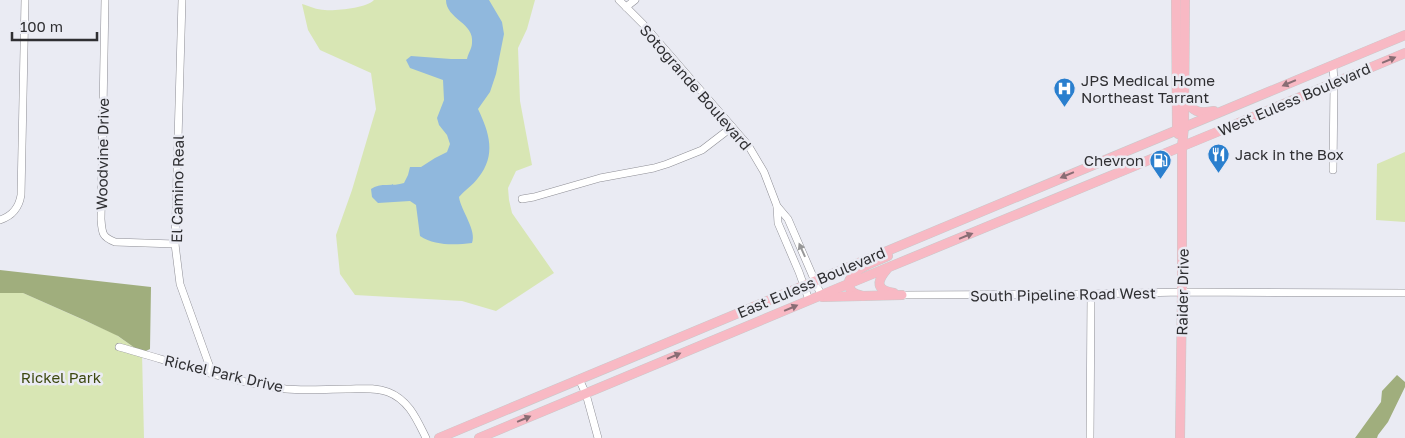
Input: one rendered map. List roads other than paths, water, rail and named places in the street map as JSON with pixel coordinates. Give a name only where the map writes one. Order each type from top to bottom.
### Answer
[{"type":"main road","name":"Raider Drive","points":[[1176,0],[1180,59],[1182,146],[1180,438]]},
{"type":"main road","name":"Raider Drive","points":[[1180,59],[1185,0]]},
{"type":"main road","name":"West Euless Boulevard","points":[[1181,128],[1405,35]]},
{"type":"main road","name":"West Euless Boulevard","points":[[1182,146],[1405,53]]},
{"type":"main road","points":[[1160,137],[1172,122],[1181,100],[1200,112],[1229,108]]},
{"type":"main road","name":"East Euless Boulevard","points":[[439,438],[1181,128]]},
{"type":"main road","name":"East Euless Boulevard","points":[[479,438],[1182,146]]},
{"type":"main road","points":[[1003,202],[1010,217]]},
{"type":"main road","points":[[863,296],[853,293],[848,284],[851,275],[893,253],[911,240]]},
{"type":"main road","points":[[887,268],[879,280],[879,285],[886,292],[902,296]]},
{"type":"main road","points":[[816,297],[902,296]]},
{"type":"street","points":[[0,220],[7,218],[14,212],[21,196],[26,0]]},
{"type":"street","name":"Woodvine Drive","points":[[105,0],[102,232],[107,239],[115,242],[175,244]]},
{"type":"street","name":"El Camino Real","points":[[182,0],[175,244],[180,284],[212,373]]},
{"type":"street","name":"Sotogrande Boulevard","points":[[619,0],[643,24],[748,145],[764,172],[777,206],[778,223],[804,285],[816,297]]},
{"type":"street","points":[[626,7],[634,0]]},
{"type":"street","points":[[1332,65],[1334,82],[1333,170]]},
{"type":"street","points":[[522,199],[600,178],[667,164],[702,150],[732,127]]},
{"type":"street","name":"Sotogrande Boulevard","points":[[777,206],[788,219],[815,280],[816,297]]},
{"type":"street","name":"South Pipeline Road West","points":[[902,296],[1182,292],[1405,293]]},
{"type":"street","points":[[1090,438],[1092,294]]},
{"type":"street","name":"Rickel Park Drive","points":[[119,347],[259,385],[287,389],[372,388],[387,392],[399,398],[407,405],[426,438]]},
{"type":"street","points":[[579,379],[586,394],[598,438]]},
{"type":"water","points":[[446,0],[489,0],[502,22],[504,34],[496,74],[490,92],[478,109],[488,135],[488,161],[474,183],[459,197],[471,226],[472,243],[445,244],[432,242],[420,236],[416,205],[410,201],[378,203],[372,197],[371,189],[378,186],[404,183],[410,167],[421,167],[447,152],[450,144],[437,118],[444,100],[443,80],[410,68],[406,60],[411,56],[467,59],[472,45],[472,36],[465,26],[450,12]]},
{"type":"place","name":"JPS Medical Home Northeast Tarrant","points":[[1065,108]]},
{"type":"place","name":"Jack in the Box","points":[[1219,173]]},
{"type":"place","name":"Chevron","points":[[1160,179]]},
{"type":"park label","name":"Rickel Park","points":[[61,377]]}]
